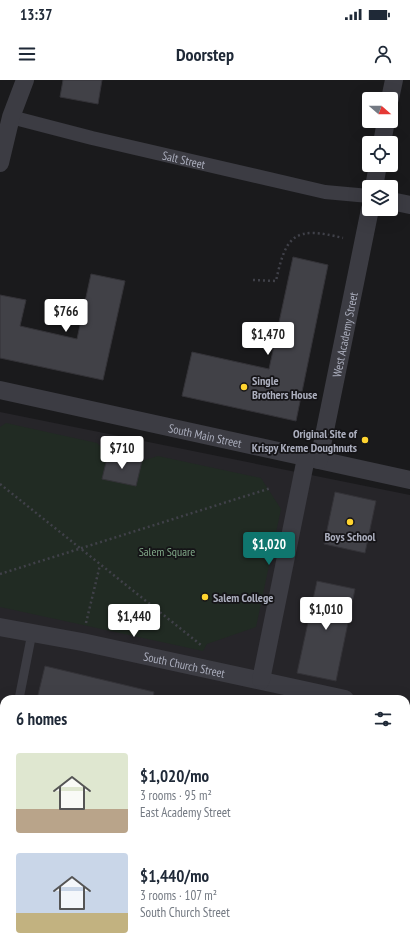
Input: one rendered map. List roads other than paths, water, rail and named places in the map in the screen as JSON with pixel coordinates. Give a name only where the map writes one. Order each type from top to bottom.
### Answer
[{"type":"street","points":[[0,163],[5,116],[25,80]]},
{"type":"street","points":[[391,92],[394,80]]},
{"type":"street","name":"Salt Street","points":[[5,116],[92,138],[325,192],[362,195]]},
{"type":"street","points":[[398,202],[410,205]]},
{"type":"street","name":"West Academy Street","points":[[261,680],[369,216]]},
{"type":"street","name":"South Main Street","points":[[0,390],[410,480]]},
{"type":"street","name":"South Church Street","points":[[0,627],[82,642],[327,695]]},
{"type":"lane","points":[[20,695],[32,633]]},
{"type":"place","name":"Single Brothers House","points":[[244,387]]},
{"type":"place","name":"Original Site of Krispy Kreme Doughnuts","points":[[365,440]]},
{"type":"place","name":"Boys School","points":[[350,522]]},
{"type":"place","name":"Salem College","points":[[205,597]]},
{"type":"park label","name":"Salem Square","points":[[167,551]]}]
